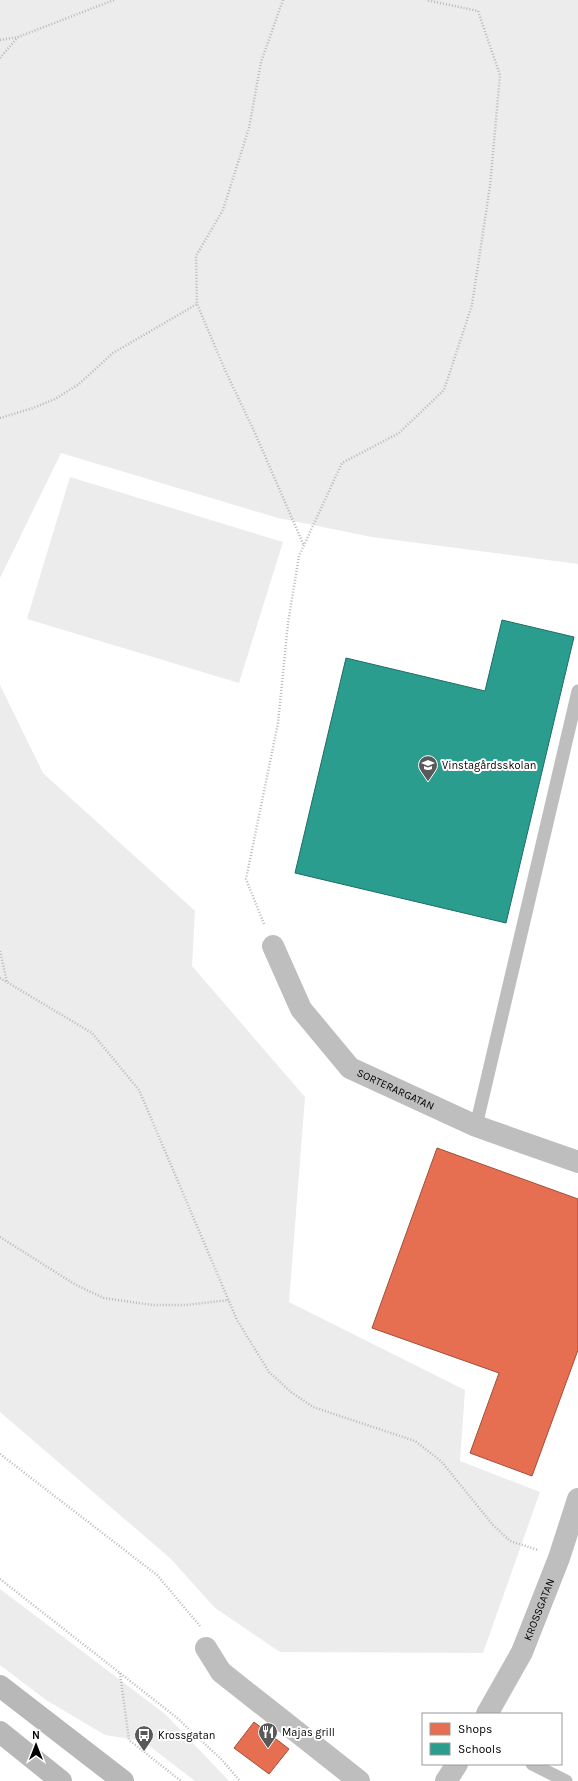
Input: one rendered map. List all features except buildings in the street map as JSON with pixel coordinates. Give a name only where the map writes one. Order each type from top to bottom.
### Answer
[{"type":"street","name":"SORTERARGATAN","points":[[273,946],[301,1009],[350,1068],[476,1126],[578,1162]]},
{"type":"street","name":"KROSSGATAN","points":[[488,1713],[522,1652],[559,1558],[578,1499]]},
{"type":"street","points":[[205,1639],[221,1672],[359,1781]]},
{"type":"street","points":[[0,1686],[123,1781]]},
{"type":"street","points":[[0,1732],[61,1781]]},
{"type":"street","points":[[446,1781],[456,1765]]},
{"type":"lane","points":[[476,1126],[578,691]]},
{"type":"lane","points":[[534,1765],[566,1781]]},
{"type":"path","points":[[0,40],[18,37],[114,0]]},
{"type":"path","points":[[283,0],[261,62],[249,128],[223,210],[196,256],[197,304],[304,546]]},
{"type":"path","points":[[273,946],[246,879],[278,723],[288,623],[299,556],[342,463],[399,433],[444,390],[472,305],[490,186],[500,75],[478,11],[426,0]]},
{"type":"path","points":[[0,58],[18,37]]},
{"type":"path","points":[[0,418],[33,408],[55,398],[79,384],[113,353],[197,304]]},
{"type":"path","points":[[0,951],[7,982]]},
{"type":"path","points":[[0,978],[92,1033],[139,1090],[237,1320],[269,1372],[291,1392],[314,1407],[415,1442],[441,1461],[492,1524],[510,1541],[559,1558]]},
{"type":"path","points":[[0,1237],[76,1285],[104,1298],[152,1305],[186,1305],[228,1300]]},
{"type":"path","points":[[0,1454],[157,1575],[205,1639]]},
{"type":"path","points":[[0,1580],[176,1716],[222,1760],[240,1781]]},
{"type":"path","points":[[120,1673],[130,1740],[181,1781]]},
{"type":"shaded area","points":[[0,0],[578,0],[578,564],[372,537],[278,518],[61,453],[0,578]]},
{"type":"shaded area","points":[[70,477],[283,542],[239,683],[27,619]]},
{"type":"shaded area","points":[[0,685],[43,773],[195,911],[192,966],[305,1097],[289,1302],[465,1390],[460,1461],[540,1492],[483,1653],[280,1652],[215,1608],[171,1559],[0,1412]]},
{"type":"shaded area","points":[[0,1589],[165,1714],[229,1781],[195,1781],[143,1741],[105,1735],[46,1700],[0,1665]]},
{"type":"place","name":"Vinstagårdsskolan","points":[[428,782]]},
{"type":"place","name":"Majas grill","points":[[268,1749]]},
{"type":"place","name":"Krossgatan","points":[[144,1752]]}]
